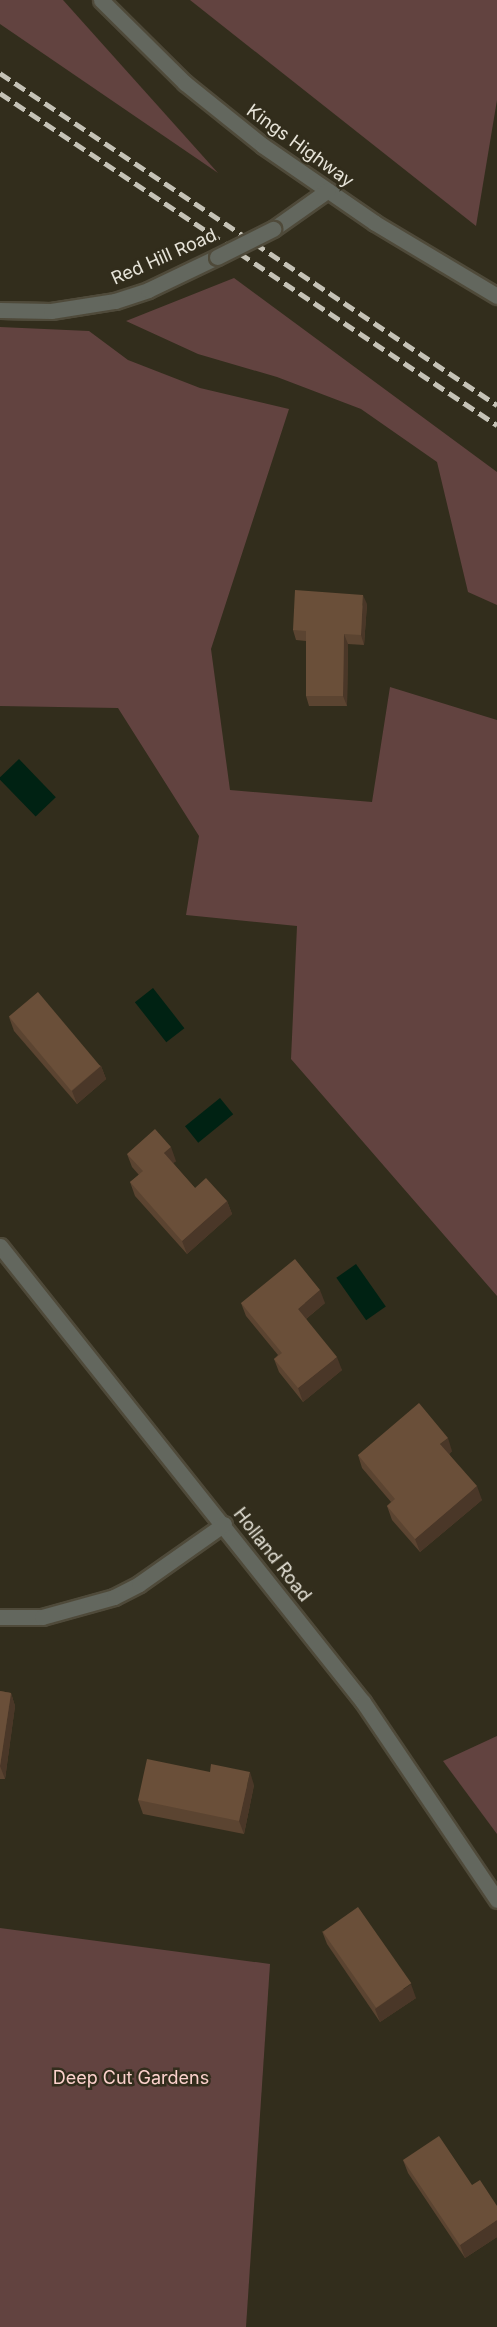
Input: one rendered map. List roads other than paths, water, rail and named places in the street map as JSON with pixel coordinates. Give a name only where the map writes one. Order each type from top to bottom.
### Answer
[{"type":"street","name":"Kings Highway","points":[[101,0],[185,83],[262,145],[328,190],[497,296]]},
{"type":"street","name":"Red Hill Road","points":[[0,310],[51,311],[106,303],[148,290],[273,229],[328,190]]},
{"type":"street","name":"Holland Road","points":[[0,1246],[224,1524],[363,1702],[497,1900]]},
{"type":"street","points":[[0,1617],[42,1617],[114,1597],[140,1584],[224,1524]]},
{"type":"railway","points":[[0,73],[497,405]]},
{"type":"railway","points":[[0,93],[497,425]]},
{"type":"park label","name":"Deep Cut Gardens","points":[[131,2078]]}]
